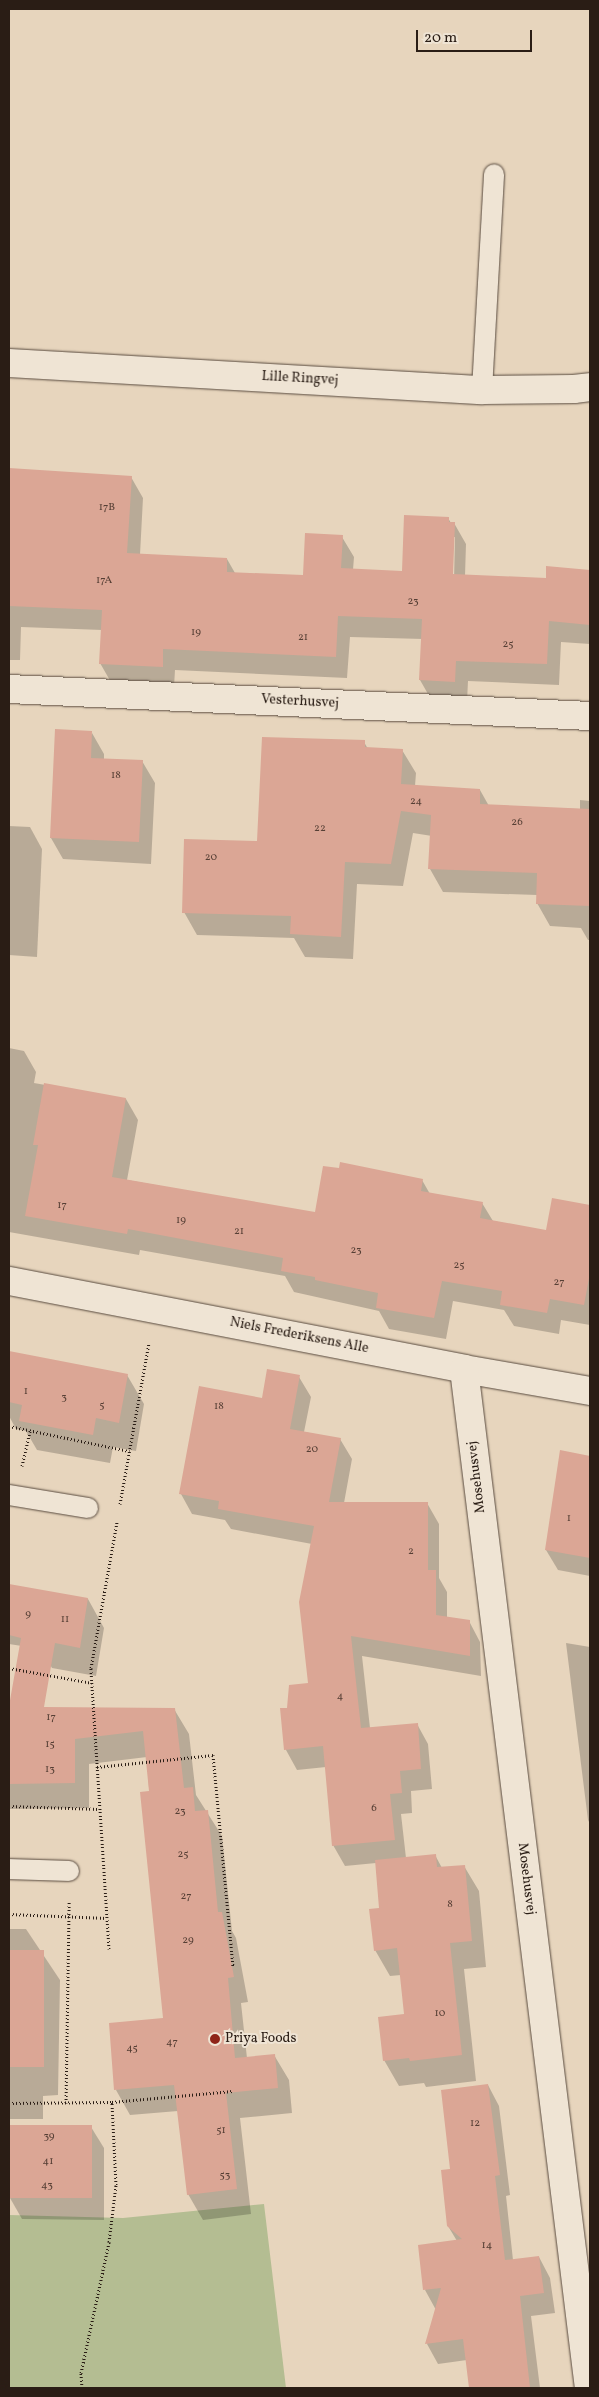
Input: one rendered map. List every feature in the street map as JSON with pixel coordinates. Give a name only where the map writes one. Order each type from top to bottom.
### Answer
[{"type":"street","name":"Lille Ringvej","points":[[9,363],[482,390],[574,389],[590,387]]},
{"type":"street","name":"Vesterhusvej","points":[[9,689],[590,716]]},
{"type":"street","name":"Niels Frederiksens Alle","points":[[9,1281],[464,1369],[590,1390]]},
{"type":"street","name":"Mosehusvej","points":[[464,1369],[589,2388]]},
{"type":"lane","points":[[482,390],[494,174]]},
{"type":"lane","points":[[12,1495],[88,1508]]},
{"type":"lane","points":[[9,1869],[69,1871]]},
{"type":"path","points":[[109,1949],[91,1668],[155,1308]]},
{"type":"path","points":[[9,1426],[129,1451]]},
{"type":"path","points":[[12,1495],[30,1430]]},
{"type":"path","points":[[9,1668],[92,1682]]},
{"type":"path","points":[[97,1766],[212,1755],[233,1967]]},
{"type":"path","points":[[9,1806],[100,1808]]},
{"type":"path","points":[[66,2103],[69,1871]]},
{"type":"path","points":[[9,1914],[107,1918]]},
{"type":"path","points":[[9,2103],[112,2102],[233,2091]]},
{"type":"path","points":[[82,2388],[81,2373],[109,2242],[116,2185],[112,2102]]},
{"type":"green space","points":[[264,2204],[286,2388],[9,2388],[9,2215],[123,2218]]},
{"type":"building","points":[[9,468],[132,476],[127,553],[227,558],[227,572],[303,575],[305,533],[343,535],[341,568],[402,571],[404,515],[449,517],[449,522],[455,522],[453,574],[546,578],[546,566],[590,570],[590,625],[549,621],[547,664],[456,661],[455,682],[419,680],[422,619],[338,616],[336,657],[163,649],[163,667],[99,664],[102,610],[9,606]]},
{"type":"building","points":[[55,729],[92,731],[91,758],[143,760],[139,842],[50,838]]},
{"type":"building","points":[[262,737],[365,740],[365,747],[403,749],[401,784],[480,789],[480,804],[590,809],[590,906],[536,904],[537,873],[428,869],[431,815],[401,811],[391,864],[345,862],[341,937],[290,934],[291,916],[182,913],[184,839],[257,841]]},
{"type":"building","points":[[44,1083],[126,1098],[112,1177],[315,1212],[323,1166],[339,1168],[340,1162],[423,1179],[421,1191],[483,1202],[480,1218],[546,1230],[552,1198],[590,1205],[590,1273],[584,1305],[550,1299],[547,1313],[500,1305],[502,1291],[442,1281],[434,1318],[376,1308],[378,1293],[315,1280],[315,1277],[281,1271],[283,1258],[128,1229],[127,1234],[25,1216],[38,1145],[33,1145]]},
{"type":"building","points":[[9,1351],[128,1374],[119,1423],[96,1418],[93,1435],[19,1421],[22,1405],[9,1402]]},
{"type":"building","points":[[267,1369],[300,1375],[290,1429],[341,1438],[329,1502],[428,1502],[428,1570],[436,1570],[436,1615],[470,1620],[470,1656],[351,1636],[361,1728],[418,1723],[421,1769],[400,1771],[402,1793],[390,1794],[395,1840],[332,1846],[323,1746],[284,1750],[280,1708],[287,1708],[289,1685],[308,1683],[299,1602],[314,1526],[218,1509],[219,1501],[179,1494],[199,1386],[262,1398]]},
{"type":"building","points":[[560,1450],[590,1456],[590,1558],[545,1550]]},
{"type":"building","points":[[9,1584],[88,1598],[80,1648],[55,1643],[44,1707],[175,1708],[184,1788],[193,1787],[195,1811],[208,1810],[218,1912],[222,1912],[234,1977],[228,1978],[235,2058],[275,2054],[278,2088],[226,2093],[237,2189],[187,2195],[174,2085],[114,2090],[109,2023],[163,2018],[140,1792],[149,1791],[143,1731],[75,1739],[75,1783],[9,1784],[9,1706],[21,1638],[9,1635]]},
{"type":"building","points":[[436,1854],[437,1867],[465,1865],[472,1941],[450,1943],[462,2055],[410,2061],[409,2058],[383,2061],[378,2017],[404,2014],[397,1948],[374,1951],[369,1909],[379,1908],[375,1860]]},
{"type":"building","points":[[9,1950],[44,1950],[44,2067],[9,2067]]},
{"type":"building","points":[[488,2084],[500,2175],[495,2176],[505,2260],[539,2256],[544,2293],[520,2296],[530,2388],[469,2388],[463,2339],[425,2344],[441,2288],[423,2290],[418,2245],[462,2239],[447,2226],[441,2170],[450,2169],[441,2090]]},
{"type":"building","points":[[9,2125],[92,2125],[92,2198],[9,2198]]},
{"type":"place","name":"Priya Foods","points":[[215,2039]]}]
